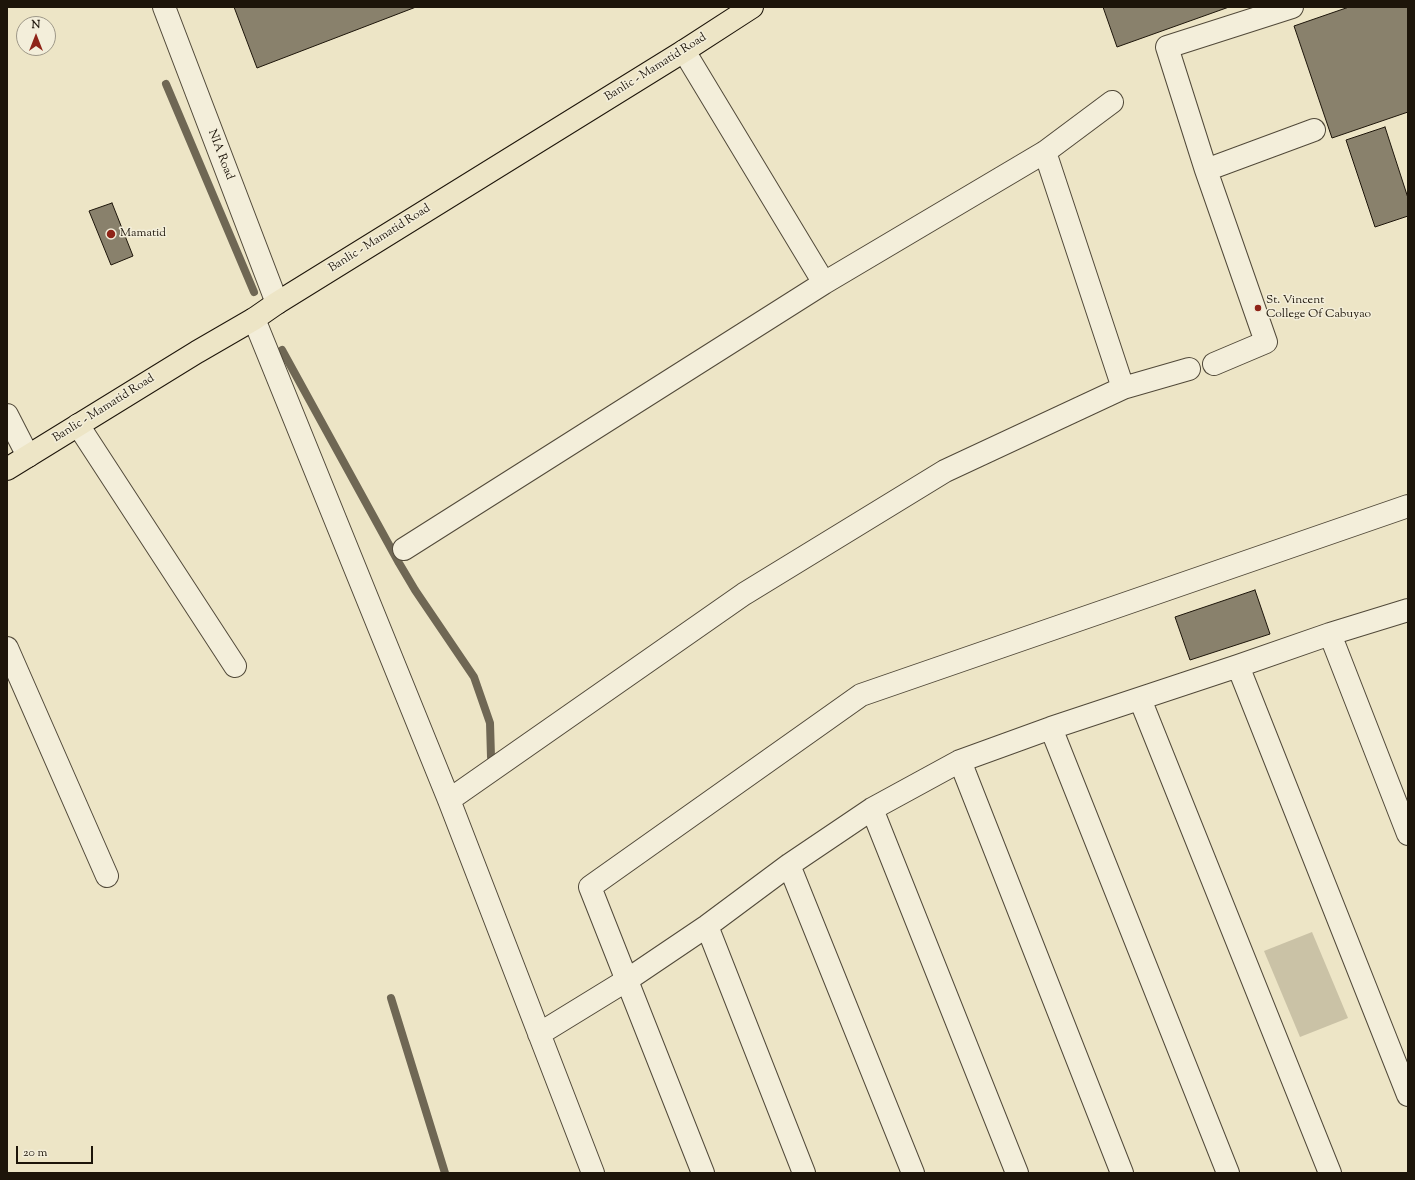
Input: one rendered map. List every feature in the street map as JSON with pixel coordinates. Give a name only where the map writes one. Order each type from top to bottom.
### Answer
[{"type":"main road","name":"Banlic - Mamatid Road","points":[[7,469],[197,352],[254,319],[277,303],[684,51],[752,7]]},
{"type":"street","name":"NIA Road","points":[[164,7],[277,303]]},
{"type":"street","points":[[1214,364],[1266,342],[1206,170],[1167,47],[1292,7]]},
{"type":"street","points":[[684,51],[824,283]]},
{"type":"street","points":[[404,549],[824,283],[1045,152],[1112,102]]},
{"type":"street","points":[[1206,170],[1314,130]]},
{"type":"street","points":[[1045,152],[1123,388]]},
{"type":"street","points":[[254,319],[449,800],[593,1173]]},
{"type":"street","points":[[449,800],[744,594],[945,471],[1123,388],[1189,369]]},
{"type":"street","points":[[7,415],[28,456]]},
{"type":"street","points":[[78,425],[234,666]]},
{"type":"street","points":[[704,1173],[590,887],[861,695],[1408,506]]},
{"type":"street","points":[[539,1034],[627,980],[707,926],[789,865],[872,809],[960,761],[1051,728],[1330,634],[1408,610]]},
{"type":"street","points":[[1330,634],[1408,834]]},
{"type":"street","points":[[7,648],[107,876]]},
{"type":"street","points":[[1238,666],[1408,1095]]},
{"type":"street","points":[[1140,699],[1330,1173]]},
{"type":"street","points":[[1051,728],[1228,1173]]},
{"type":"street","points":[[960,761],[1122,1173]]},
{"type":"street","points":[[872,809],[1017,1173]]},
{"type":"street","points":[[789,865],[913,1173]]},
{"type":"street","points":[[707,926],[804,1173]]},
{"type":"shaded area","points":[[1312,932],[1348,1018],[1300,1037],[1264,951]]},
{"type":"building","points":[[234,7],[416,7],[257,68]]},
{"type":"building","points":[[1103,7],[1229,7],[1117,47]]},
{"type":"building","points":[[1349,7],[1408,7],[1408,112],[1332,138],[1294,26]]},
{"type":"building","points":[[1385,127],[1408,198],[1408,216],[1375,227],[1346,140]]},
{"type":"building","name":"Mamatid","points":[[112,203],[133,256],[111,265],[89,211]]},
{"type":"building","points":[[1255,590],[1270,634],[1190,660],[1175,617]]},
{"type":"waterway","points":[[166,84],[254,292]]},
{"type":"waterway","points":[[282,350],[399,563],[415,590],[474,677],[490,723],[491,757]]},
{"type":"waterway","points":[[391,998],[445,1173]]},
{"type":"place","name":"Mamatid","points":[[111,234]]},
{"type":"place","name":"St. Vincent College Of Cabuyao","points":[[1258,308]]}]
